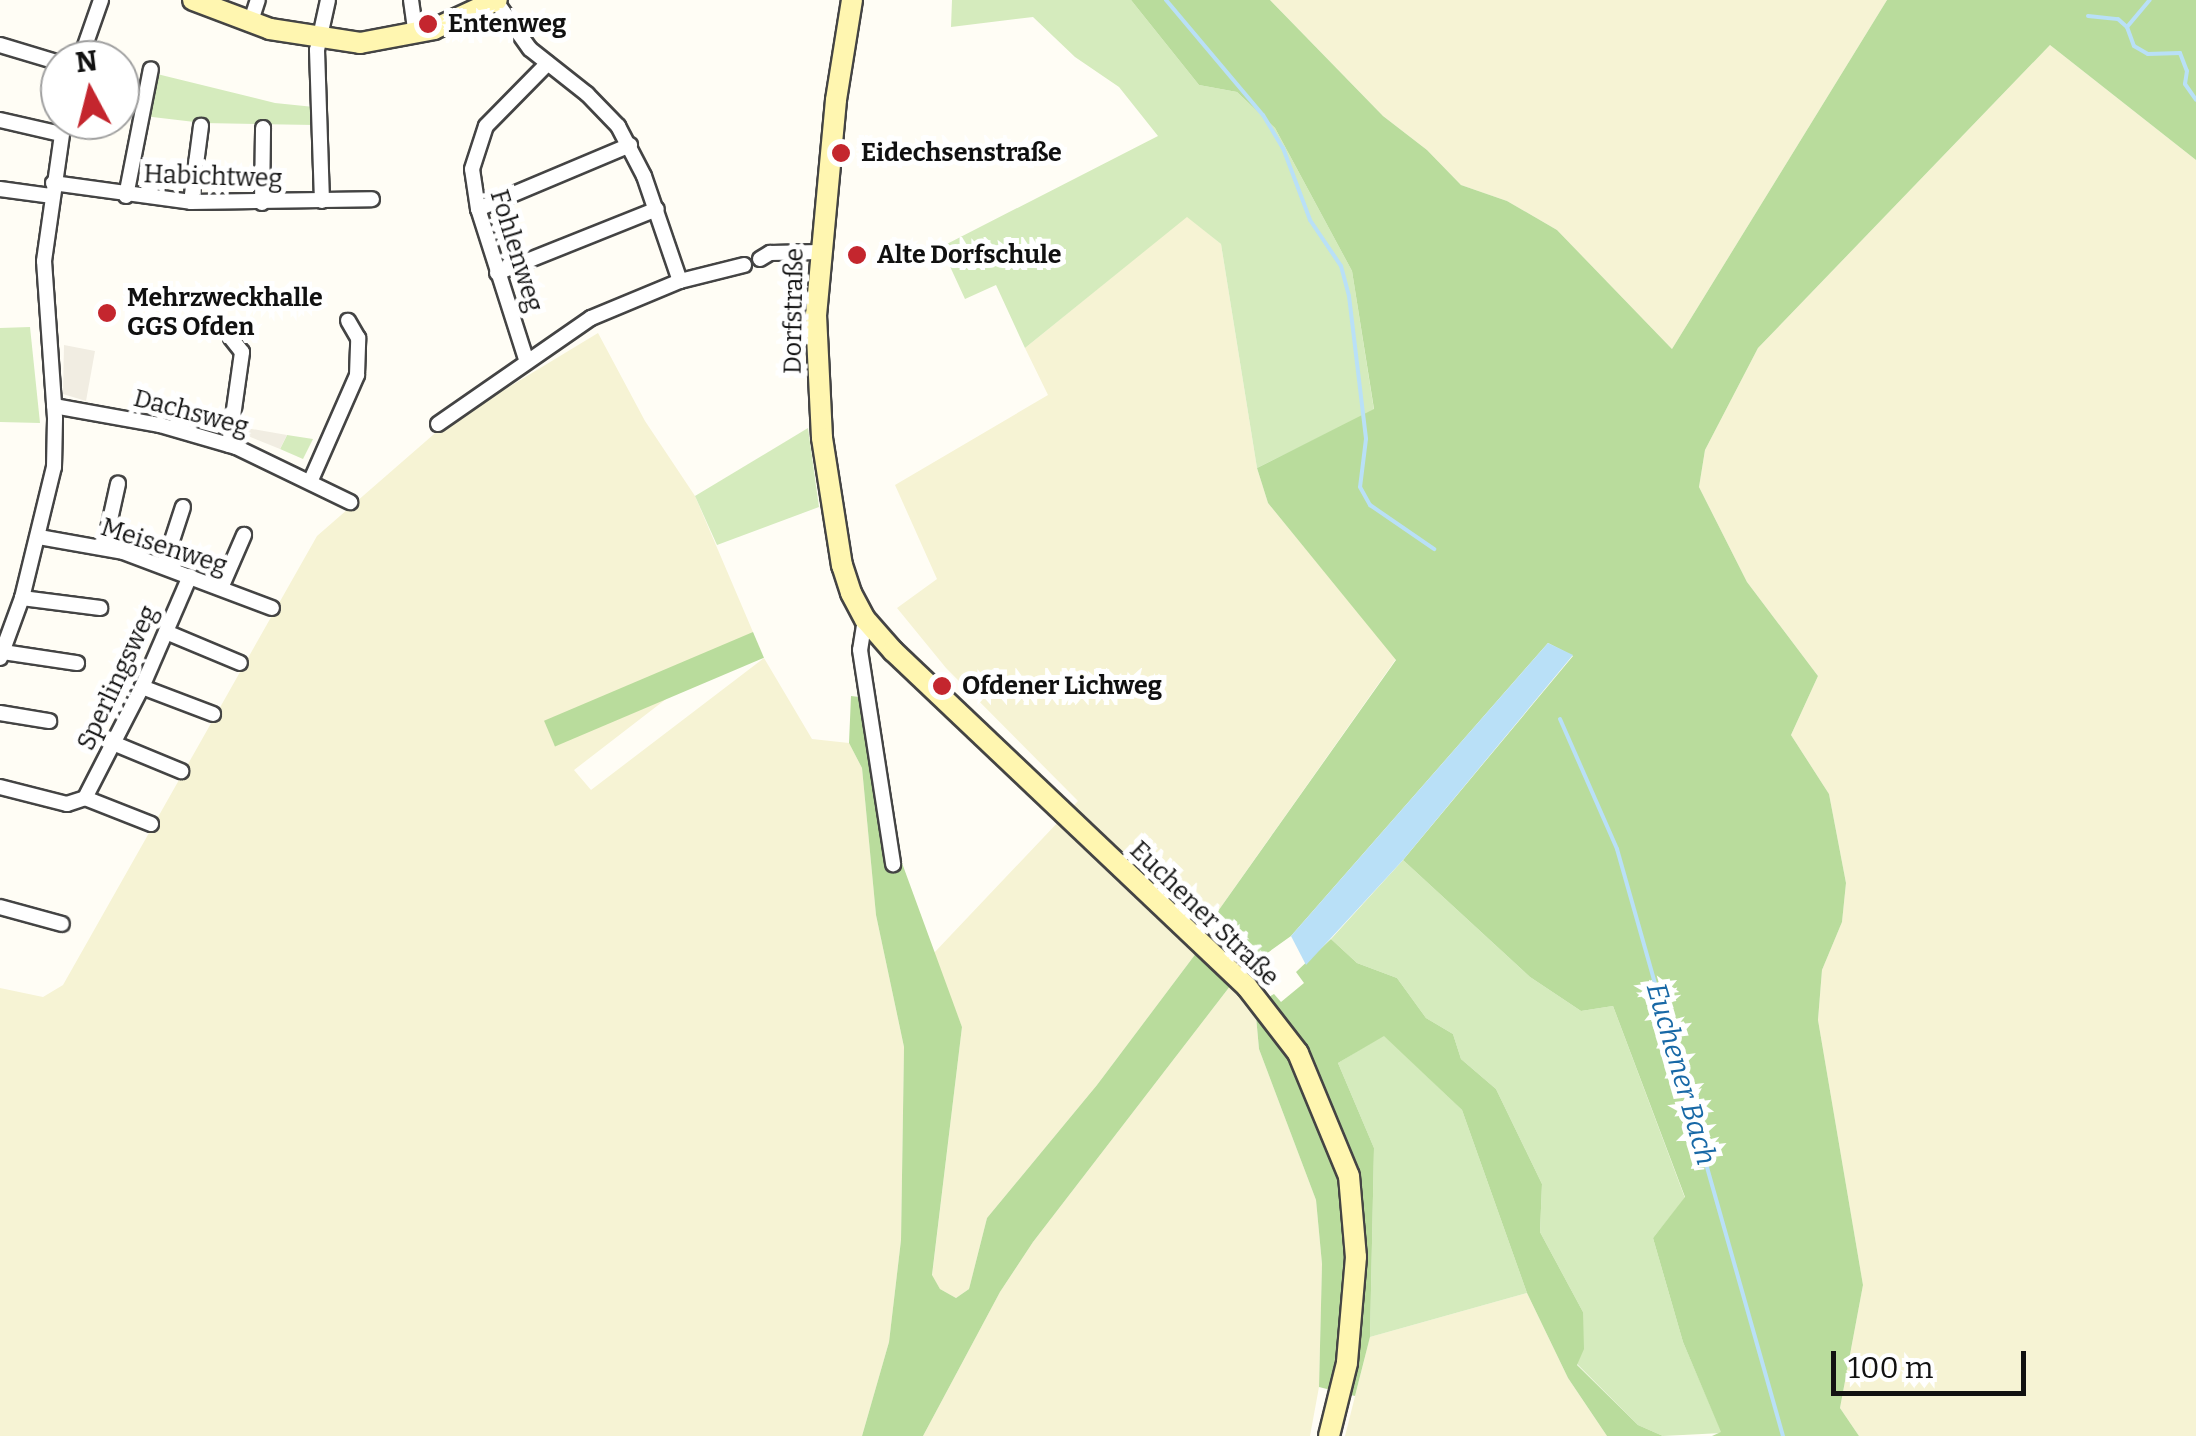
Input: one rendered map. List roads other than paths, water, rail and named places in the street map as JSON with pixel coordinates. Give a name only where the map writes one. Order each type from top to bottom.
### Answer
[{"type":"main road","points":[[193,0],[250,24],[321,40],[360,43],[416,34],[496,0]]},
{"type":"main road","name":"Dorfstraße","points":[[852,0],[838,82],[820,252],[816,374],[842,565],[864,619],[910,668]]},
{"type":"main road","name":"Euchener Straße","points":[[910,668],[1246,987],[1298,1053],[1349,1176],[1354,1240],[1347,1363],[1329,1436]]},
{"type":"street","points":[[87,40],[101,0]]},
{"type":"street","points":[[250,24],[258,0]]},
{"type":"street","points":[[322,201],[317,50],[328,0]]},
{"type":"street","points":[[411,0],[416,34]]},
{"type":"street","points":[[496,0],[530,49],[587,94],[630,145],[657,208],[680,281]]},
{"type":"street","points":[[0,45],[40,58]]},
{"type":"street","name":"Fohlenweg","points":[[526,358],[478,208],[472,169],[486,126],[548,62]]},
{"type":"street","points":[[126,196],[151,69]]},
{"type":"street","points":[[0,120],[40,125]]},
{"type":"street","points":[[191,202],[201,126]]},
{"type":"street","points":[[262,203],[263,128]]},
{"type":"street","points":[[60,140],[44,261],[54,466],[22,598],[1,655],[77,664]]},
{"type":"street","points":[[478,208],[630,145]]},
{"type":"street","name":"Habichtweg","points":[[0,190],[52,190],[191,202],[372,199]]},
{"type":"street","points":[[498,272],[657,208]]},
{"type":"street","points":[[760,259],[770,252],[820,252]]},
{"type":"street","points":[[438,424],[526,358],[591,318],[680,281],[744,264]]},
{"type":"street","points":[[311,480],[357,375],[358,338],[348,321]]},
{"type":"street","points":[[229,445],[242,352],[231,338]]},
{"type":"street","name":"Dachsweg","points":[[54,406],[160,425],[229,445],[311,480],[350,502]]},
{"type":"street","points":[[104,547],[118,484]]},
{"type":"street","points":[[164,565],[183,507]]},
{"type":"street","points":[[220,588],[244,535]]},
{"type":"street","name":"Meisenweg","points":[[39,537],[104,547],[164,565],[272,608]]},
{"type":"street","name":"Sperlingsweg","points":[[85,798],[142,687],[190,576]]},
{"type":"street","points":[[22,598],[100,608]]},
{"type":"street","name":"Dorfstraße","points":[[864,619],[860,650],[894,864]]},
{"type":"street","points":[[166,632],[240,664]]},
{"type":"street","points":[[142,687],[213,714]]},
{"type":"street","points":[[0,713],[49,721]]},
{"type":"street","points":[[113,744],[181,771]]},
{"type":"street","points":[[0,787],[67,804],[85,798],[150,824]]},
{"type":"street","points":[[0,907],[62,924]]},
{"type":"water","points":[[1548,643],[1573,655],[1403,860],[1306,965],[1291,936]]},
{"type":"waterway","name":"Euchener Bach","points":[[1166,0],[1263,115],[1283,148],[1310,220],[1341,266],[1349,296],[1366,439],[1360,487],[1370,505],[1434,549]]},
{"type":"waterway","points":[[2127,27],[2150,0]]},
{"type":"waterway","points":[[2088,16],[2118,19],[2127,27],[2134,46],[2148,54],[2180,53],[2187,71],[2185,84],[2196,100]]},
{"type":"waterway","name":"Euchener Bach","points":[[1560,719],[1617,849],[1783,1436]]},
{"type":"place","name":"Entenweg","points":[[428,24]]},
{"type":"place","name":"Eidechsenstraße","points":[[841,153]]},
{"type":"place","name":"Alte Dorfschule","points":[[857,255]]},
{"type":"place","name":"Mehrzweckhalle GGS Ofden","points":[[107,313]]},
{"type":"place","name":"Ofdener Lichweg","points":[[942,686]]}]
